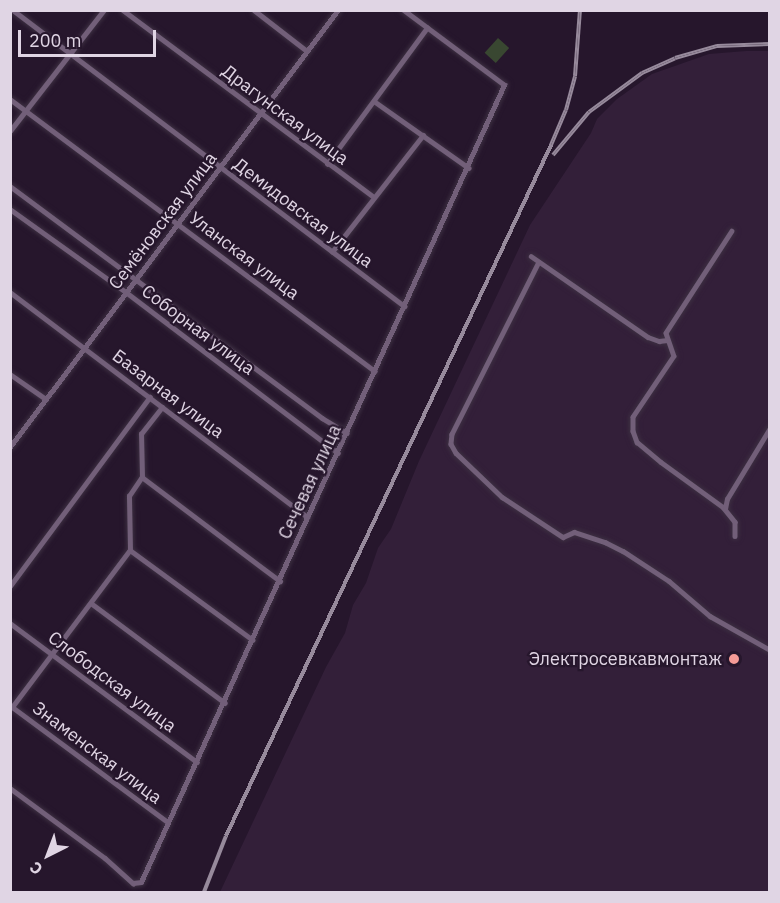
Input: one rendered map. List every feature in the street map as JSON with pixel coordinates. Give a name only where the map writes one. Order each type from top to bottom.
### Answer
[{"type":"street","name":"Демидовская улица","points":[[13,10],[405,306]]},
{"type":"street","points":[[10,131],[104,10]]},
{"type":"street","name":"Драгунская улица","points":[[123,10],[374,198]]},
{"type":"street","points":[[254,10],[307,51]]},
{"type":"street","name":"Семёновская улица","points":[[10,447],[338,10]]},
{"type":"street","points":[[327,164],[427,28],[403,10]]},
{"type":"street","name":"Сечевая улица","points":[[10,788],[105,858],[133,883],[141,882],[469,168],[504,85],[427,28]]},
{"type":"street","name":"Уланская улица","points":[[10,99],[375,371]]},
{"type":"street","points":[[374,100],[469,168]]},
{"type":"street","points":[[332,252],[423,135]]},
{"type":"street","points":[[10,186],[322,418],[347,433]]},
{"type":"street","name":"Соборная улица","points":[[10,209],[126,292],[338,453]]},
{"type":"street","points":[[732,231],[666,333],[674,356],[633,417],[633,431],[637,442],[725,508],[735,522],[735,536]]},
{"type":"street","points":[[531,256],[648,337],[659,341],[667,340]]},
{"type":"street","points":[[539,262],[452,434],[452,444],[464,462],[502,497],[563,537],[574,532],[605,542],[669,581],[710,616],[770,650]]},
{"type":"street","name":"Базарная улица","points":[[10,292],[308,517]]},
{"type":"street","points":[[10,374],[46,399]]},
{"type":"street","points":[[10,586],[150,397]]},
{"type":"street","points":[[11,706],[53,655],[130,550],[129,496],[142,477],[141,434],[162,407]]},
{"type":"street","points":[[725,508],[727,499],[770,428]]},
{"type":"street","points":[[142,477],[280,581]]},
{"type":"street","points":[[130,550],[253,640]]},
{"type":"street","points":[[91,603],[225,703]]},
{"type":"street","name":"Слободская улица","points":[[10,623],[197,762]]},
{"type":"street","name":"Знаменская улица","points":[[11,706],[168,822]]},
{"type":"shaded area","points":[[769,51],[769,892],[220,892],[326,667],[345,633],[353,605],[366,583],[378,548],[391,529],[419,461],[530,225],[591,133],[597,119],[617,99],[652,74],[709,54]]},
{"type":"green space","points":[[498,38],[509,48],[496,63],[485,53]]},
{"type":"railway","points":[[204,892],[226,836],[566,110],[575,76],[580,10]]},
{"type":"railway","points":[[553,155],[589,112],[642,73],[675,58],[717,46],[770,44]]},
{"type":"place","name":"Электросевкавмонтаж","points":[[734,659]]}]
